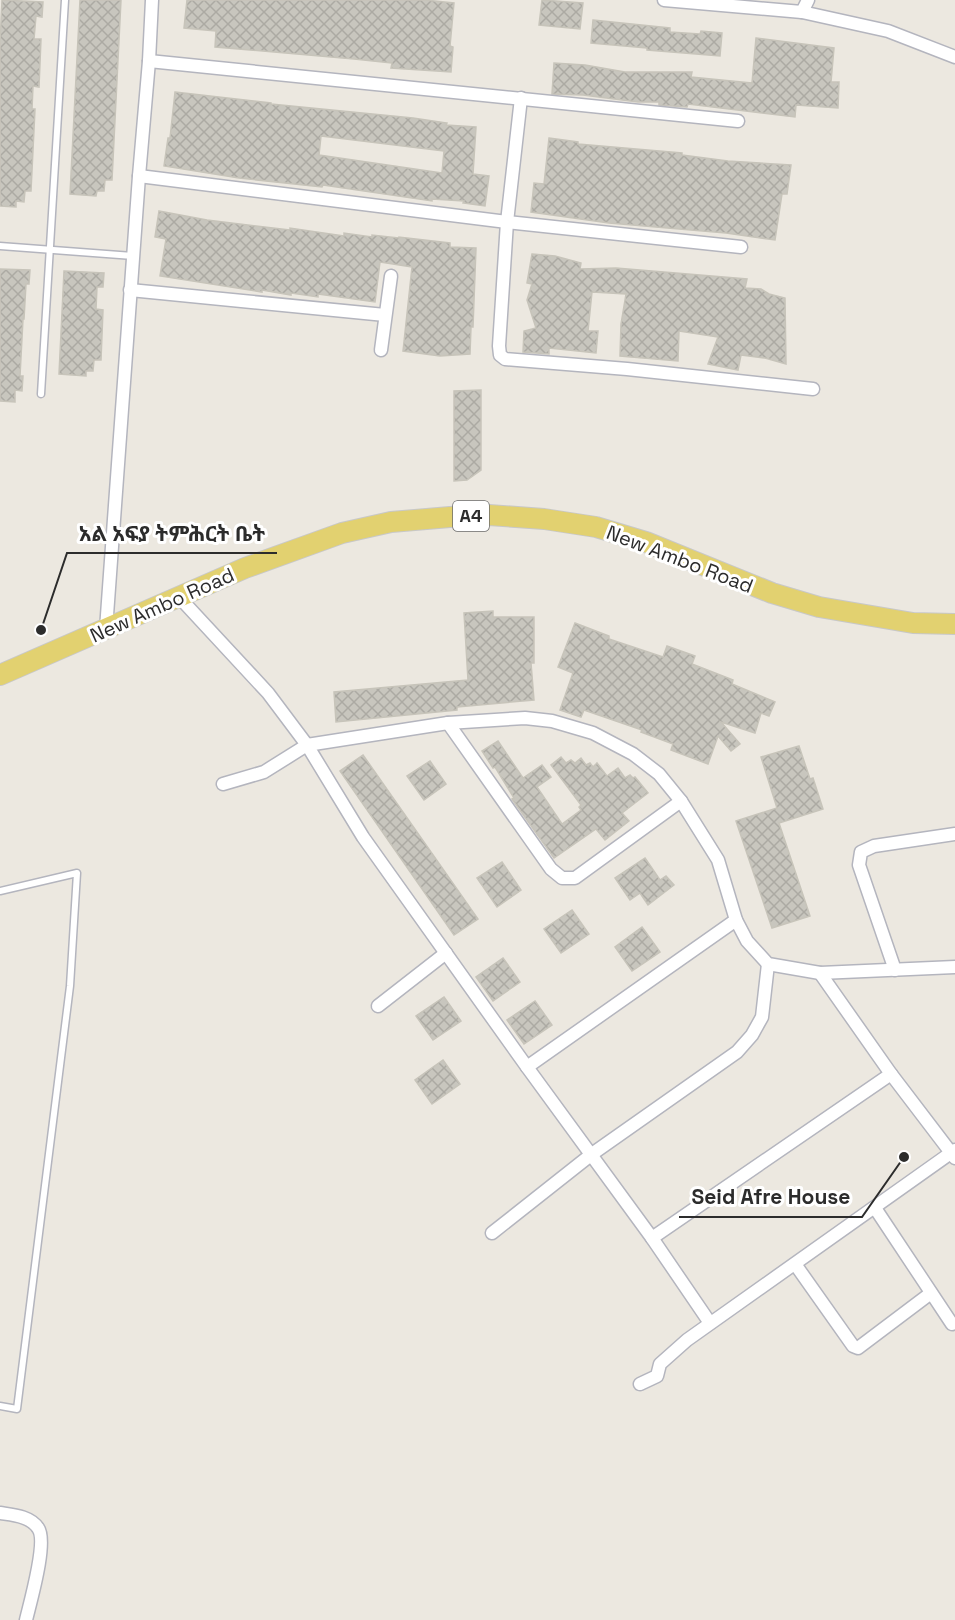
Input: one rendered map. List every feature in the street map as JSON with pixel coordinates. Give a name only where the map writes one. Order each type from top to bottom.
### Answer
[{"type":"main road","name":"New Ambo Road","points":[[0,675],[245,568],[342,533],[391,522],[450,517],[489,515],[544,519],[596,527],[646,542],[772,593],[819,607],[913,623],[955,624]]},
{"type":"street","points":[[106,629],[152,0]]},
{"type":"street","points":[[664,0],[802,12],[888,31],[955,57]]},
{"type":"street","points":[[802,12],[808,0]]},
{"type":"street","points":[[149,61],[738,121]]},
{"type":"street","points":[[521,98],[507,222],[500,355],[505,359],[627,369],[813,389]]},
{"type":"street","points":[[139,176],[507,222],[741,247]]},
{"type":"street","points":[[381,350],[391,276]]},
{"type":"street","points":[[130,290],[385,315]]},
{"type":"street","points":[[180,597],[268,693],[307,745],[363,837],[652,1238],[710,1323]]},
{"type":"street","points":[[223,784],[264,772],[307,745],[448,723],[525,718],[552,721],[593,733],[633,754],[659,774],[681,801],[718,860],[736,920],[747,941],[768,964],[820,974],[955,967]]},
{"type":"street","points":[[448,723],[551,869],[562,878],[575,878],[681,801]]},
{"type":"street","points":[[895,970],[859,865],[861,852],[874,846],[955,834]]},
{"type":"street","points":[[527,1067],[736,920]]},
{"type":"street","points":[[378,1006],[446,952]]},
{"type":"street","points":[[492,1233],[592,1154],[737,1052],[752,1035],[762,1017],[768,964]]},
{"type":"street","points":[[640,1384],[657,1376],[664,1359],[710,1323],[875,1208],[913,1178],[954,1153],[891,1074],[820,974]]},
{"type":"street","points":[[652,1238],[891,1074]]},
{"type":"street","points":[[875,1208],[952,1324]]},
{"type":"street","points":[[795,1264],[853,1346],[858,1348],[931,1293]]},
{"type":"street","points":[[0,1514],[22,1516],[38,1527],[42,1536],[41,1552],[26,1620]]},
{"type":"lane","points":[[41,394],[65,0]]},
{"type":"lane","points":[[0,246],[133,256]]},
{"type":"lane","points":[[0,891],[77,873],[70,986],[17,1409],[0,1406]]},
{"type":"building","points":[[2,0],[43,2],[42,17],[36,16],[34,39],[41,39],[39,87],[33,86],[32,109],[35,109],[31,191],[25,191],[24,202],[16,201],[16,207],[0,206]]},
{"type":"building","points":[[80,0],[121,0],[112,180],[105,180],[104,191],[97,191],[96,196],[70,194]]},
{"type":"building","points":[[187,0],[425,0],[454,3],[450,46],[453,47],[451,72],[391,68],[392,63],[215,47],[216,31],[184,28]]},
{"type":"building","points":[[542,0],[583,3],[580,29],[539,25]]},
{"type":"building","points":[[593,20],[670,28],[670,32],[722,33],[720,56],[591,43]]},
{"type":"building","points":[[756,38],[834,48],[831,82],[839,82],[838,108],[796,105],[795,117],[688,104],[687,107],[659,105],[659,102],[552,94],[554,63],[585,65],[625,72],[692,72],[691,77],[752,83]]},
{"type":"building","points":[[175,92],[476,127],[473,174],[489,176],[485,206],[463,203],[464,201],[432,199],[432,201],[323,185],[322,187],[239,178],[164,166],[168,138],[170,138]],"holes":[[[321,136],[444,151],[442,173],[319,155]]]},
{"type":"building","points":[[549,138],[578,142],[578,144],[682,153],[682,155],[728,161],[791,165],[787,194],[782,194],[775,240],[726,233],[609,223],[531,212],[534,183],[544,184]]},
{"type":"building","points":[[159,211],[207,220],[290,230],[290,228],[344,236],[344,233],[372,237],[372,235],[399,237],[450,243],[450,247],[476,248],[470,354],[440,356],[403,351],[412,267],[380,262],[375,302],[318,294],[318,297],[262,290],[262,292],[160,276],[166,239],[155,237]]},
{"type":"building","points":[[532,254],[555,256],[581,263],[580,269],[616,268],[747,279],[745,288],[761,289],[769,294],[785,298],[786,364],[741,355],[738,370],[708,364],[718,337],[679,331],[678,361],[620,356],[621,324],[626,294],[592,292],[588,331],[598,331],[596,353],[549,348],[549,354],[523,352],[524,331],[536,328],[527,300],[532,284],[527,283]]},
{"type":"building","points":[[0,269],[30,270],[29,284],[26,284],[23,319],[20,376],[23,376],[22,391],[15,390],[15,402],[0,401]]},
{"type":"building","points":[[64,271],[104,273],[103,287],[97,287],[96,309],[103,310],[101,360],[94,360],[93,371],[86,371],[86,376],[59,374]]},
{"type":"building","points":[[481,390],[481,470],[467,480],[454,481],[454,391]]},
{"type":"building","points":[[493,611],[493,617],[534,617],[534,663],[531,663],[534,700],[336,722],[334,692],[468,680],[464,613]]},
{"type":"building","points":[[575,623],[609,636],[609,639],[663,657],[667,646],[695,656],[692,664],[733,680],[732,684],[775,702],[769,716],[761,713],[755,733],[721,722],[740,744],[731,751],[718,736],[708,764],[671,750],[673,744],[641,732],[642,730],[584,710],[581,717],[560,710],[573,673],[558,667]]},
{"type":"building","points":[[498,741],[523,778],[542,765],[551,777],[537,787],[562,824],[581,810],[579,807],[581,805],[551,765],[561,757],[566,763],[571,760],[575,763],[581,758],[586,765],[590,763],[593,767],[597,763],[607,776],[618,768],[625,778],[630,775],[635,777],[648,793],[622,813],[629,821],[605,840],[596,829],[554,858],[512,799],[514,798],[495,767],[493,768],[482,751]]},
{"type":"building","points":[[799,746],[823,809],[779,823],[810,916],[772,928],[736,821],[777,808],[761,757]]},
{"type":"building","points":[[363,755],[478,919],[454,935],[340,771]]},
{"type":"building","points":[[430,761],[446,784],[424,800],[407,776]]},
{"type":"building","points":[[645,858],[660,880],[666,876],[674,885],[648,905],[640,893],[630,900],[615,878]]},
{"type":"building","points":[[502,862],[521,890],[497,907],[477,878]]},
{"type":"building","points":[[572,910],[589,934],[561,953],[544,929]]},
{"type":"building","points":[[642,927],[660,952],[632,971],[615,947]]},
{"type":"building","points":[[503,958],[520,982],[493,1001],[476,977]]},
{"type":"building","points":[[444,997],[461,1021],[433,1040],[416,1016]]},
{"type":"building","points":[[535,1001],[552,1025],[524,1044],[507,1020]]},
{"type":"building","points":[[443,1060],[460,1084],[432,1104],[415,1080]]},
{"type":"place","name":"አል አፍያ ትምሕርት ቤት","points":[[41,630]]},
{"type":"place","name":"Seid Afre House","points":[[904,1157]]}]
